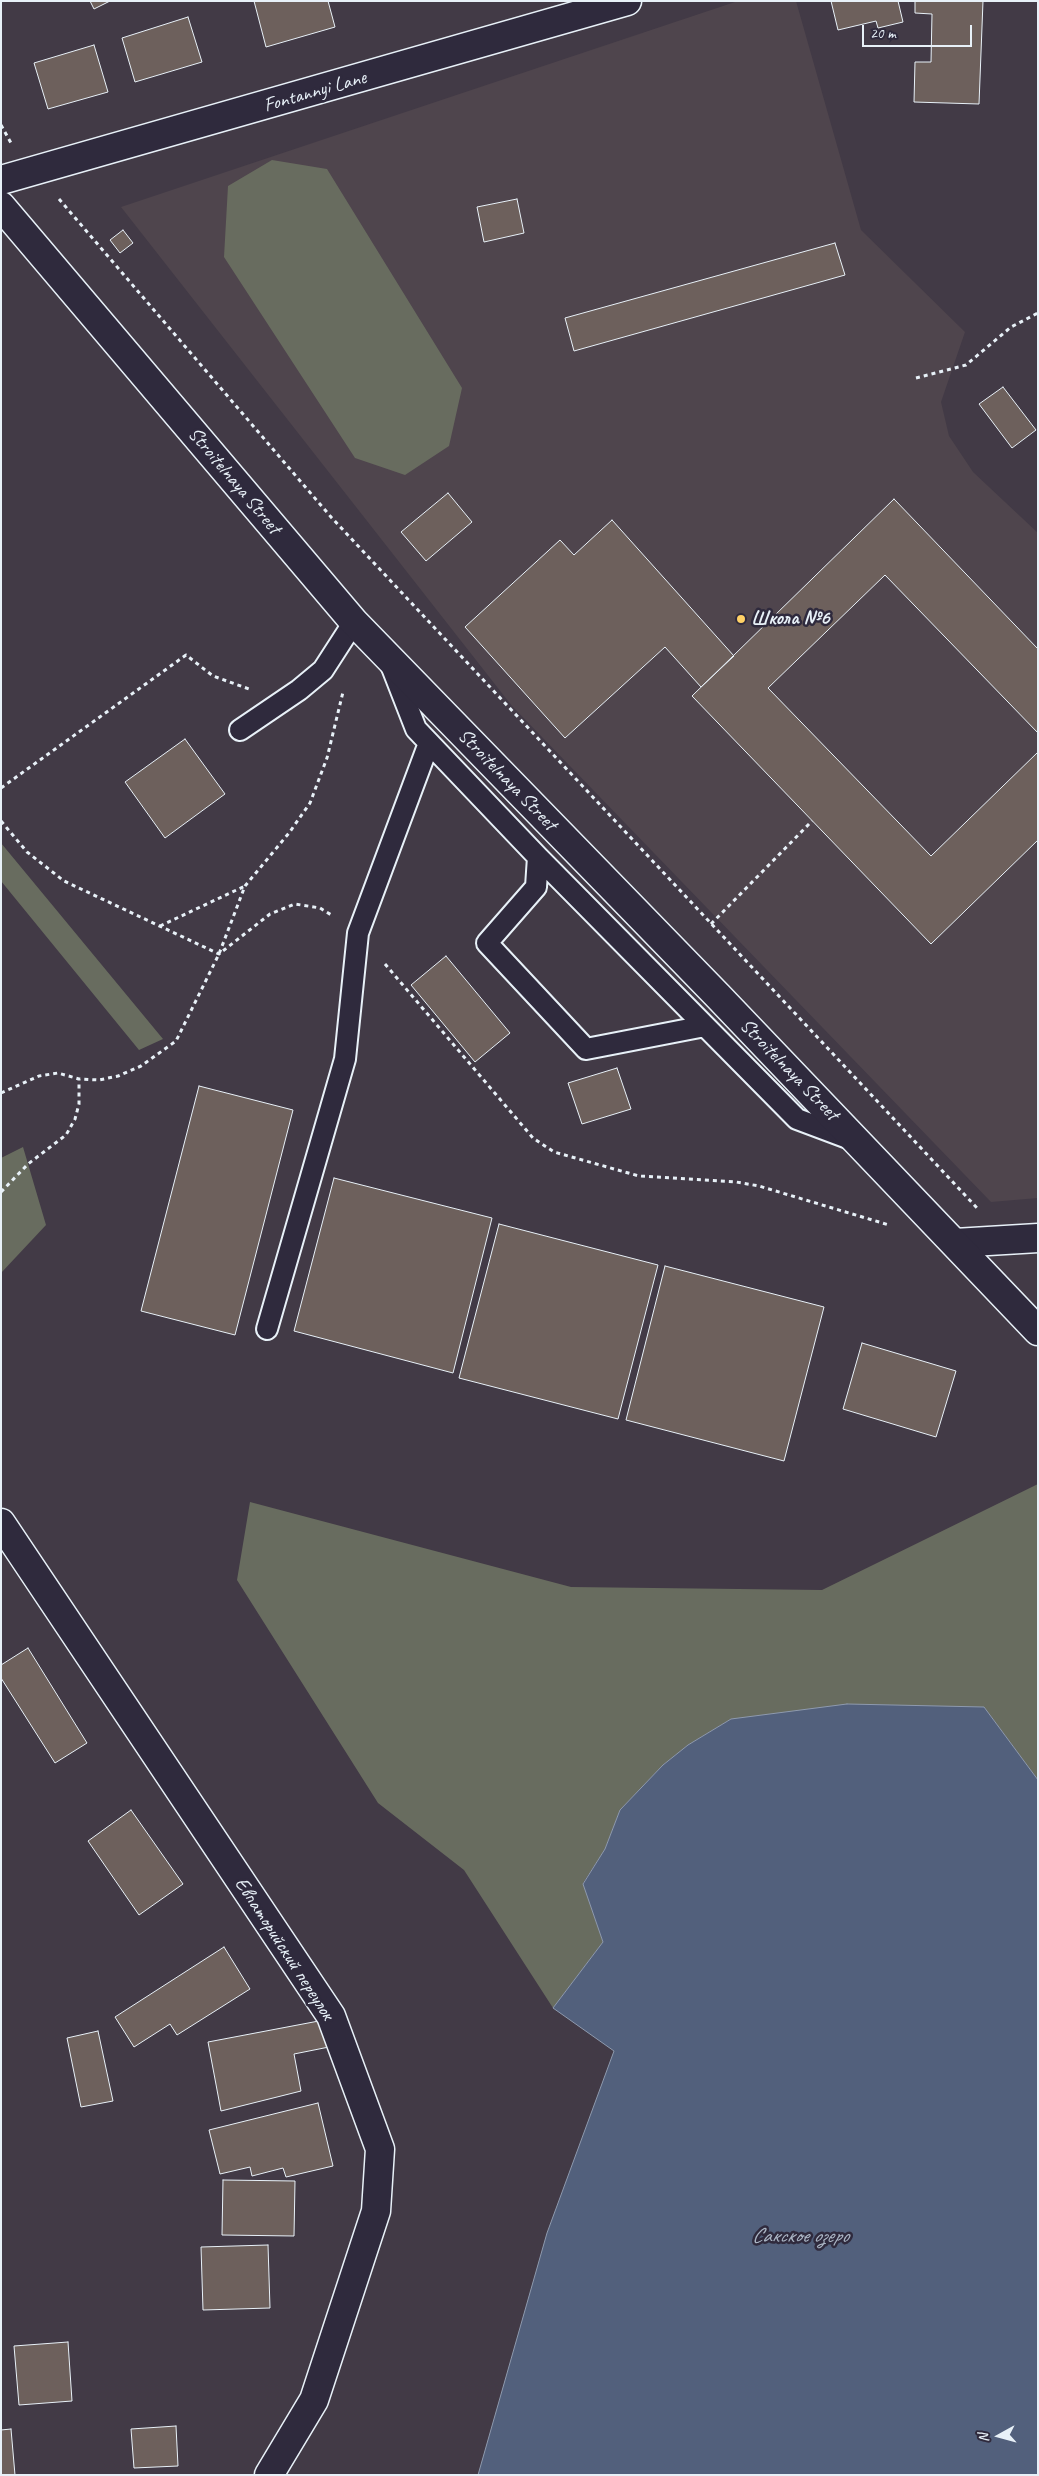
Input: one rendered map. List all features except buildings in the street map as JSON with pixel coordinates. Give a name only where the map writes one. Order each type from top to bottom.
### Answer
[{"type":"street","name":"Fontannyi Lane","points":[[1,180],[627,1]]},
{"type":"street","name":"Stroitelnaya Street","points":[[1,206],[354,622],[857,1141],[1038,1331]]},
{"type":"street","points":[[955,1243],[1038,1238]]},
{"type":"street","name":"Евпаторийский переулок","points":[[1,1523],[331,2016],[380,2149],[376,2211],[314,2400],[270,2475]]},
{"type":"lane","points":[[240,730],[299,690],[323,670],[354,622]]},
{"type":"lane","points":[[388,657],[416,729],[538,857],[797,1119],[857,1141]]},
{"type":"lane","points":[[267,1329],[345,1059],[358,933],[429,743]]},
{"type":"lane","points":[[538,857],[536,887],[487,943],[586,1049],[705,1026]]},
{"type":"path","points":[[1,125],[9,142]]},
{"type":"path","points":[[35,170],[331,517],[982,1213]]},
{"type":"path","points":[[916,378],[966,365],[1011,327],[1038,313]]},
{"type":"path","points":[[1,788],[186,655],[213,676],[250,690],[299,690]]},
{"type":"path","points":[[1,1092],[39,1076],[58,1073],[79,1079],[99,1080],[118,1076],[141,1066],[176,1042],[219,954],[246,886],[310,803],[327,758],[345,684]]},
{"type":"path","points":[[1,821],[27,852],[64,881],[219,954]]},
{"type":"path","points":[[712,924],[812,821]]},
{"type":"path","points":[[160,926],[246,886]]},
{"type":"path","points":[[219,954],[270,914],[295,904],[320,908],[358,933],[534,1138],[554,1152],[639,1176],[736,1182],[759,1186],[898,1227]]},
{"type":"path","points":[[1,1192],[28,1164],[66,1135],[80,1104],[79,1079]]},
{"type":"shaded area","name":"Школа №6","points":[[738,1],[796,1],[861,230],[965,332],[941,402],[949,436],[973,472],[1038,533],[1038,1198],[991,1202],[512,706],[121,207]]},
{"type":"shaded area","points":[[272,160],[327,169],[462,388],[449,446],[405,475],[355,458],[224,257],[228,186]]},
{"type":"shaded area","points":[[1,843],[163,1039],[139,1050],[1,881]]},
{"type":"shaded area","points":[[23,1147],[46,1225],[1,1273],[1,1158]]},
{"type":"shaded area","points":[[1038,1484],[1038,1780],[984,1707],[731,1719],[688,1745],[663,1765],[620,1810],[605,1849],[583,1883],[603,1942],[553,2008],[464,1870],[378,1803],[237,1580],[250,1502],[571,1587],[822,1590]]},
{"type":"water","name":"Сакское озеро","points":[[847,1704],[984,1707],[1038,1780],[1038,2475],[478,2475],[547,2233],[614,2051],[553,2008],[603,1942],[583,1884],[605,1849],[620,1810],[663,1765],[688,1745],[731,1719]]},
{"type":"place","name":"Школа №6","points":[[741,619]]}]
